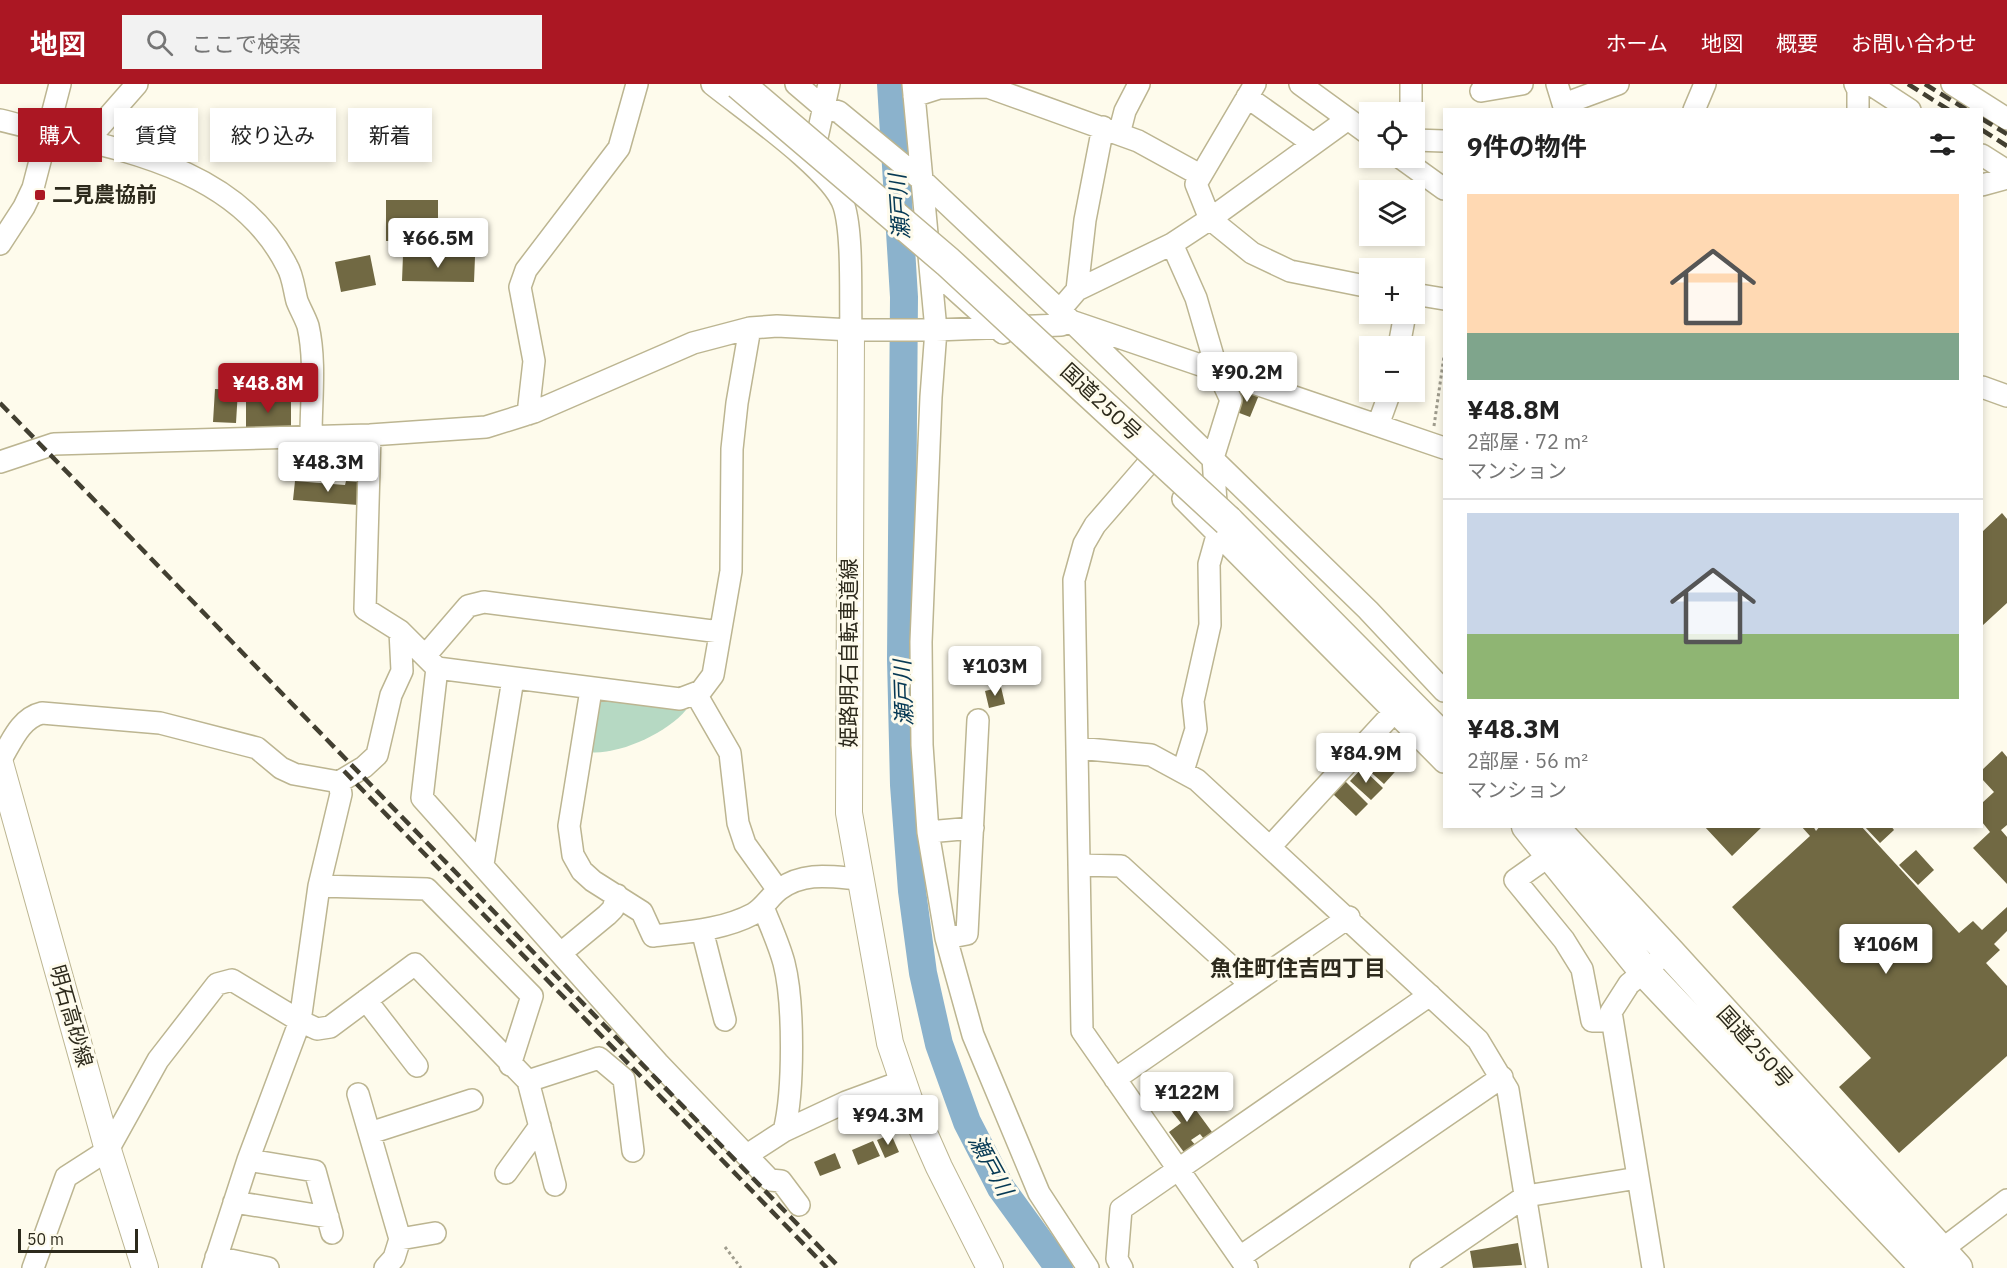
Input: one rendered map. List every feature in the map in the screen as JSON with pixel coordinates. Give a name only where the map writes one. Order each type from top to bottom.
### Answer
[{"type":"highway","name":"国道250号","points":[[739,84],[948,262],[1443,714]]},
{"type":"highway","name":"国道250号","points":[[769,84],[968,254],[1443,738]]},
{"type":"highway","name":"国道250号","points":[[1528,828],[1645,972],[1932,1264]]},
{"type":"highway","name":"国道250号","points":[[1554,828],[1670,952],[1932,1264]]},
{"type":"main road","name":"姫路明石自転車道線","points":[[855,330],[849,813],[890,1043],[903,1081],[939,1167],[990,1268]]},
{"type":"main road","name":"明石高砂線","points":[[0,762],[6,811],[145,1268]]},
{"type":"street","points":[[54,108],[60,84]]},
{"type":"street","points":[[102,124],[137,84]]},
{"type":"street","points":[[528,414],[534,361],[520,287],[526,270],[619,148],[637,84]]},
{"type":"street","points":[[712,84],[811,164],[836,189],[846,217],[855,330]]},
{"type":"street","points":[[796,84],[924,182],[1214,458],[1368,610],[1443,689]]},
{"type":"street","points":[[811,164],[831,109],[830,84]]},
{"type":"street","points":[[0,462],[54,444],[370,435],[486,427],[528,414],[693,344],[750,328],[777,326],[855,330],[936,330],[1061,325],[1077,290],[1085,220],[1111,131],[1139,84]]},
{"type":"street","points":[[1411,84],[1411,102]]},
{"type":"street","points":[[1481,95],[1522,84]]},
{"type":"street","points":[[1557,84],[1564,107],[1618,84]]},
{"type":"street","points":[[1695,108],[1704,84]]},
{"type":"street","points":[[1855,84],[1858,90],[1858,108]]},
{"type":"street","points":[[1870,84],[1907,108]]},
{"type":"street","points":[[1952,84],[2007,118]]},
{"type":"street","points":[[1088,1268],[1039,1193],[973,1035],[946,938],[928,832],[922,745],[921,642],[936,330],[933,270],[914,90],[988,87],[1111,131],[1157,151],[1200,175]]},
{"type":"street","points":[[1312,87],[1359,127]]},
{"type":"street","points":[[1312,143],[1251,91],[1196,184],[1210,219],[1252,253],[1290,271],[1359,285]]},
{"type":"street","points":[[1077,290],[1172,244],[1348,119]]},
{"type":"street","points":[[0,120],[18,124]]},
{"type":"street","points":[[1425,140],[1443,141]]},
{"type":"street","points":[[102,145],[129,151],[199,179],[263,228],[288,267],[308,326],[312,365],[311,436]]},
{"type":"street","points":[[1983,156],[2007,171]]},
{"type":"street","points":[[0,244],[24,207],[38,162]]},
{"type":"street","points":[[1415,168],[1443,188]]},
{"type":"street","points":[[1983,185],[2007,178]]},
{"type":"street","points":[[1172,244],[1196,298],[1217,370],[1231,400],[1214,458],[1230,521],[1209,564],[1210,625],[1193,701],[1196,729],[1183,771]]},
{"type":"street","points":[[933,270],[1147,465],[1230,521],[1394,712],[1443,761]]},
{"type":"street","points":[[1425,296],[1443,299]]},
{"type":"street","points":[[1065,316],[1438,446]]},
{"type":"street","points":[[370,435],[365,609],[400,631],[431,662],[513,679],[680,699],[696,694],[712,675],[732,571],[732,449],[736,403],[750,328]]},
{"type":"street","points":[[1983,387],[2007,396]]},
{"type":"street","points":[[1378,425],[1386,402]]},
{"type":"street","points":[[1147,465],[1089,535],[1084,544],[1074,580],[1082,1031],[1244,1263],[1502,1077]]},
{"type":"street","points":[[720,632],[484,602],[468,606],[431,662],[422,798],[658,1063],[770,1180],[782,1182],[799,1206]]},
{"type":"street","points":[[0,762],[25,722],[32,716],[42,713],[160,723],[257,748],[280,768],[294,774],[339,782],[364,767],[376,755],[391,695],[402,671],[400,631]]},
{"type":"street","points":[[483,864],[513,679]]},
{"type":"street","points":[[591,690],[569,826],[573,855],[582,871],[593,881],[642,912],[653,936],[702,930],[741,919],[763,906],[778,890],[798,879],[817,875],[860,879]]},
{"type":"street","points":[[696,694],[730,753],[738,823],[745,844],[778,890]]},
{"type":"street","points":[[1270,847],[1394,712]]},
{"type":"street","points":[[946,938],[967,934],[978,720]]},
{"type":"street","points":[[1077,748],[1151,755],[1197,780],[1349,917],[1478,1040],[1508,1090],[1537,1268]]},
{"type":"street","points":[[268,1268],[215,1263],[248,1160],[300,1021],[319,886],[341,794],[339,782]]},
{"type":"street","points":[[928,832],[973,828]]},
{"type":"street","points":[[1549,856],[1515,880],[1564,940],[1582,969],[1592,1021],[1612,1021]]},
{"type":"street","points":[[1079,865],[1121,866],[1250,984]]},
{"type":"street","points":[[319,886],[427,889],[532,996],[510,1065]]},
{"type":"street","points":[[561,953],[613,909],[617,895]]},
{"type":"street","points":[[763,906],[786,976],[790,1026],[789,1089],[784,1131]]},
{"type":"street","points":[[1115,1079],[1349,917]]},
{"type":"street","points":[[702,930],[725,1020]]},
{"type":"street","points":[[1653,1268],[1611,1012],[1629,984],[1670,952]]},
{"type":"street","points":[[33,1268],[66,1177],[108,1150],[158,1060],[217,984],[232,980],[317,1029],[330,1027],[415,964],[510,1065],[528,1081],[555,1185]]},
{"type":"street","points":[[1116,1265],[1121,1209],[1430,995]]},
{"type":"street","points":[[366,1000],[417,1066]]},
{"type":"street","points":[[528,1081],[599,1058],[624,1079],[633,1151]]},
{"type":"street","points":[[747,1155],[784,1131],[846,1102],[903,1081]]},
{"type":"street","points":[[358,1094],[370,1133],[395,1258],[435,1233]]},
{"type":"street","points":[[370,1133],[472,1100]]},
{"type":"street","points":[[506,1173],[540,1126]]},
{"type":"street","points":[[234,1202],[330,1225],[315,1171],[248,1160]]},
{"type":"street","points":[[1421,1268],[1526,1196],[1638,1178]]},
{"type":"street","points":[[1932,1264],[2007,1200]]},
{"type":"path","points":[[1438,446],[1443,371]]},
{"type":"path","points":[[725,1247],[741,1268]]},
{"type":"green space","points":[[604,699],[686,710],[667,727],[627,747],[587,752],[594,706]]},
{"type":"building","points":[[386,200],[438,200],[438,241],[386,241]]},
{"type":"building","points":[[370,255],[376,285],[341,292],[335,262]]},
{"type":"building","points":[[403,255],[475,257],[474,282],[402,281]]},
{"type":"building","points":[[215,389],[238,390],[236,423],[213,422]]},
{"type":"building","points":[[1243,389],[1259,395],[1250,417],[1234,411]]},
{"type":"building","points":[[246,398],[291,398],[291,429],[246,430]]},
{"type":"building","points":[[295,481],[345,485],[346,481],[360,482],[358,505],[293,500]]},
{"type":"building","points":[[2002,513],[2007,519],[2007,603],[1983,625],[1983,531]]},
{"type":"building","points":[[1001,687],[1005,704],[989,708],[985,691]]},
{"type":"building","points":[[1384,746],[1403,763],[1384,784],[1365,767]]},
{"type":"building","points":[[2002,751],[2007,757],[2007,825],[2001,830],[2007,837],[2007,884],[1973,848],[1990,832],[1983,823],[1983,802],[1994,792],[1983,780],[1983,769]]},
{"type":"building","points":[[1362,768],[1383,788],[1371,800],[1350,781]]},
{"type":"building","points":[[1345,781],[1368,804],[1356,816],[1333,794]]},
{"type":"building","points":[[1706,828],[1761,828],[1732,856]]},
{"type":"building","points":[[1803,828],[1814,828],[1816,831],[1818,828],[1863,828],[1959,933],[1973,921],[1982,930],[2007,907],[2007,931],[1994,944],[2000,950],[1986,963],[2007,986],[2007,1056],[1899,1153],[1839,1087],[1871,1058],[1732,907],[1810,836]]},
{"type":"building","points":[[1866,828],[1892,828],[1894,830],[1880,843]]},
{"type":"building","points":[[1916,850],[1934,870],[1918,885],[1899,865]]},
{"type":"building","points":[[1182,1091],[1212,1132],[1204,1139],[1200,1134],[1191,1140],[1197,1147],[1186,1155],[1169,1132],[1181,1123],[1165,1103]]},
{"type":"building","points":[[891,1134],[899,1152],[885,1158],[877,1140]]},
{"type":"building","points":[[873,1141],[880,1156],[858,1165],[852,1150]]},
{"type":"building","points":[[835,1153],[841,1168],[820,1176],[814,1162]]},
{"type":"building","points":[[1518,1243],[1522,1265],[1473,1268],[1470,1251]]},
{"type":"waterway","name":"瀬戸川","points":[[891,84],[904,297],[901,659],[904,785],[912,891],[923,973],[939,1044],[967,1122],[1001,1188],[1059,1268]]},
{"type":"railway","points":[[1908,84],[1946,108]]},
{"type":"railway","points":[[1925,84],[1964,108]]},
{"type":"railway","points":[[1983,120],[2007,134]]},
{"type":"railway","points":[[1983,131],[2007,146]]},
{"type":"railway","points":[[0,403],[840,1268]]},
{"type":"railway","points":[[344,771],[827,1268]]},
{"type":"place","name":"二見農協前","points":[[40,195]]},
{"type":"district","name":"魚住町住吉四丁目","points":[[1298,968]]}]
